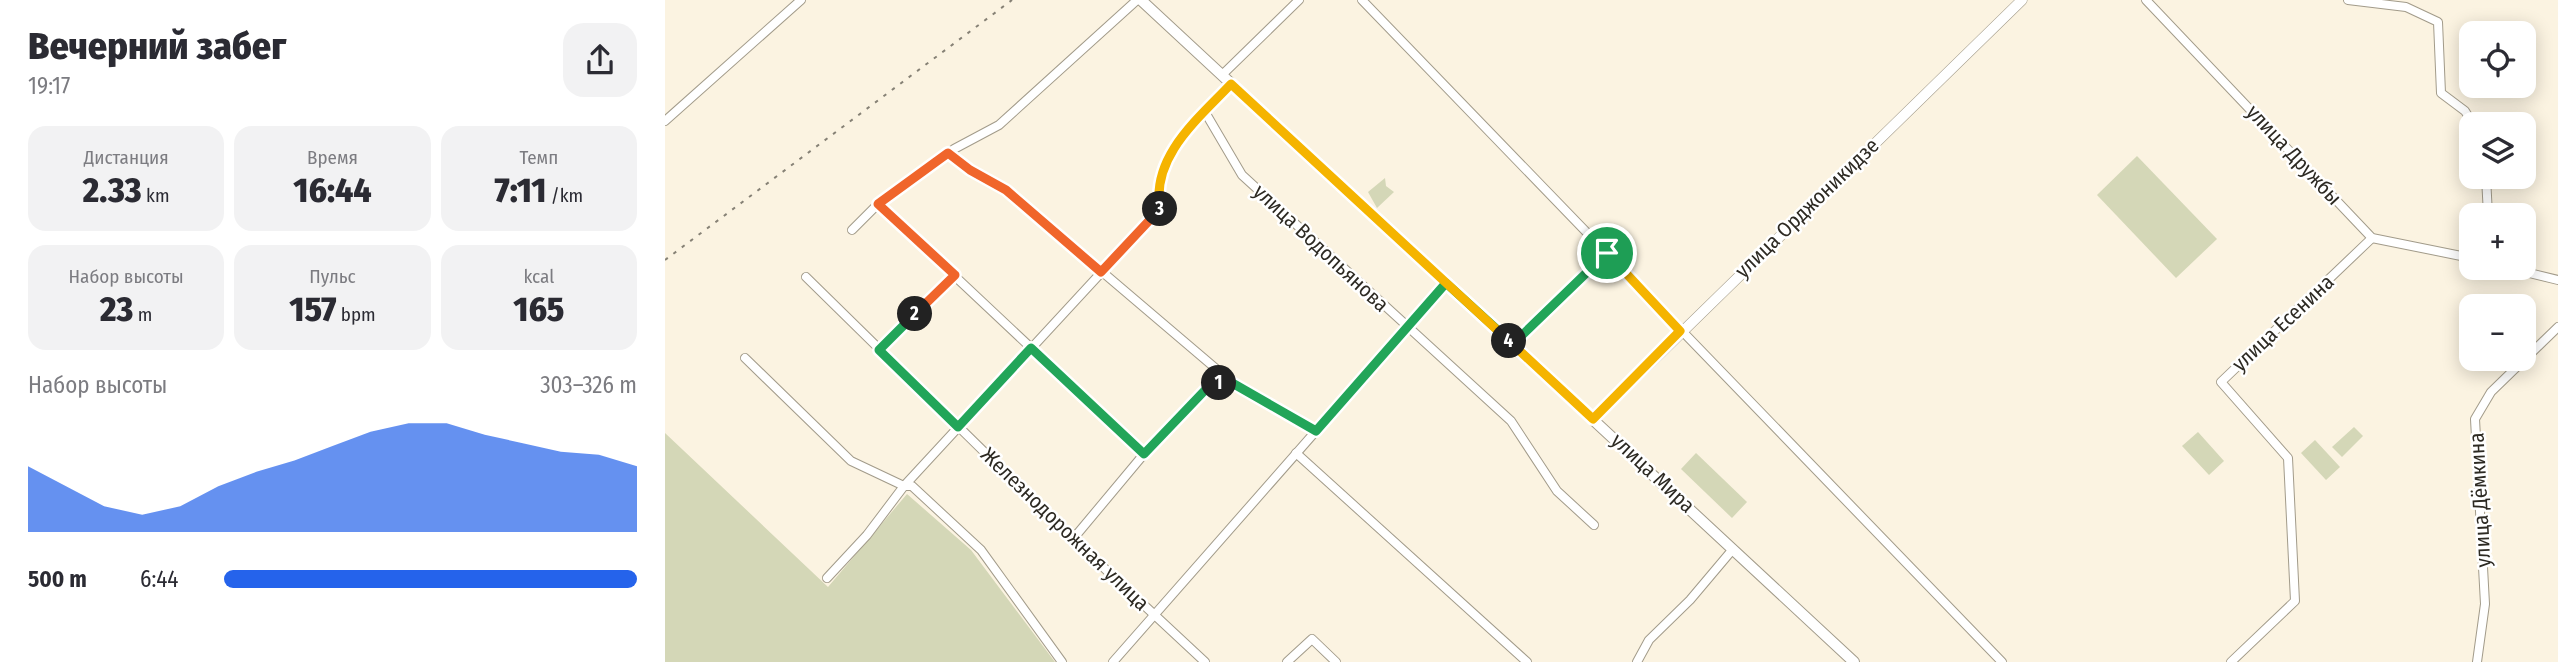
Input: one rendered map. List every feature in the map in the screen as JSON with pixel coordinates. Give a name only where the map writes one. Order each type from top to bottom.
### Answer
[{"type":"main road","name":"улица Мира","points":[[1140,0],[1854,662]]},
{"type":"street","points":[[665,121],[801,0]]},
{"type":"street","points":[[852,230],[878,204],[948,153],[999,125],[1140,0]]},
{"type":"street","points":[[1221,75],[1299,0]]},
{"type":"street","points":[[1362,0],[2002,662]]},
{"type":"street","name":"улица Орджоникидзе","points":[[1593,419],[1680,331],[2022,0]]},
{"type":"street","name":"улица Дружбы","points":[[2145,0],[2372,238]]},
{"type":"street","points":[[2349,0],[2406,7],[2438,22],[2441,93],[2467,112]]},
{"type":"street","points":[[827,578],[867,535],[904,486],[1160,209],[1157,192],[1174,145],[1231,84]]},
{"type":"street","name":"улица Водопьянова","points":[[1205,112],[1242,175],[1511,421],[1557,491],[1594,525]]},
{"type":"street","points":[[948,153],[970,170],[1006,190],[1234,384],[1316,431]]},
{"type":"street","points":[[878,204],[1144,454]]},
{"type":"street","points":[[2372,238],[2459,256]]},
{"type":"street","name":"улица Есенина","points":[[2231,662],[2295,600],[2288,458],[2221,382],[2372,238]]},
{"type":"street","points":[[1513,344],[1607,253]]},
{"type":"street","points":[[879,350],[955,275]]},
{"type":"street","points":[[2536,275],[2558,280]]},
{"type":"street","name":"Железнодорожная улица","points":[[806,277],[1073,539],[1205,662]]},
{"type":"street","points":[[1113,662],[1153,613],[1387,354],[1406,326],[1446,283]]},
{"type":"street","name":"улица Дёмкина","points":[[2477,662],[2485,604],[2475,419],[2491,392],[2558,327]]},
{"type":"street","points":[[745,358],[851,461],[904,486],[912,486],[981,550],[1062,662]]},
{"type":"street","points":[[1073,539],[1144,454],[1209,386],[1234,384]]},
{"type":"street","points":[[1297,453],[1527,662]]},
{"type":"street","points":[[1637,662],[1649,640],[1690,600],[1733,549]]},
{"type":"street","points":[[1287,662],[1312,639],[1336,662]]},
{"type":"green space","points":[[2137,156],[2217,239],[2176,278],[2097,195]]},
{"type":"green space","points":[[1385,178],[1386,186],[1394,192],[1377,208],[1368,192]]},
{"type":"green space","points":[[2354,427],[2363,436],[2342,457],[2332,447]]},
{"type":"green space","points":[[2198,432],[2224,461],[2209,475],[2182,446]]},
{"type":"green space","points":[[665,433],[828,587],[907,494],[971,550],[1055,662],[665,662]]},
{"type":"green space","points":[[2315,440],[2340,467],[2326,480],[2301,453]]},
{"type":"green space","points":[[1696,453],[1747,502],[1732,518],[1681,469]]},
{"type":"railway","points":[[665,260],[1012,0]]},
{"type":"route","points":[[1607,253],[1513,344],[1446,283],[1406,326],[1387,354],[1316,431],[1234,384],[1222,383],[1209,386],[1144,454],[1031,348],[958,427],[879,350],[955,275],[878,204],[948,153],[970,170],[1006,190],[1091,260],[1101,272],[1160,209],[1157,192],[1174,145],[1231,84],[1513,344],[1593,419],[1680,331],[1607,253]]}]
